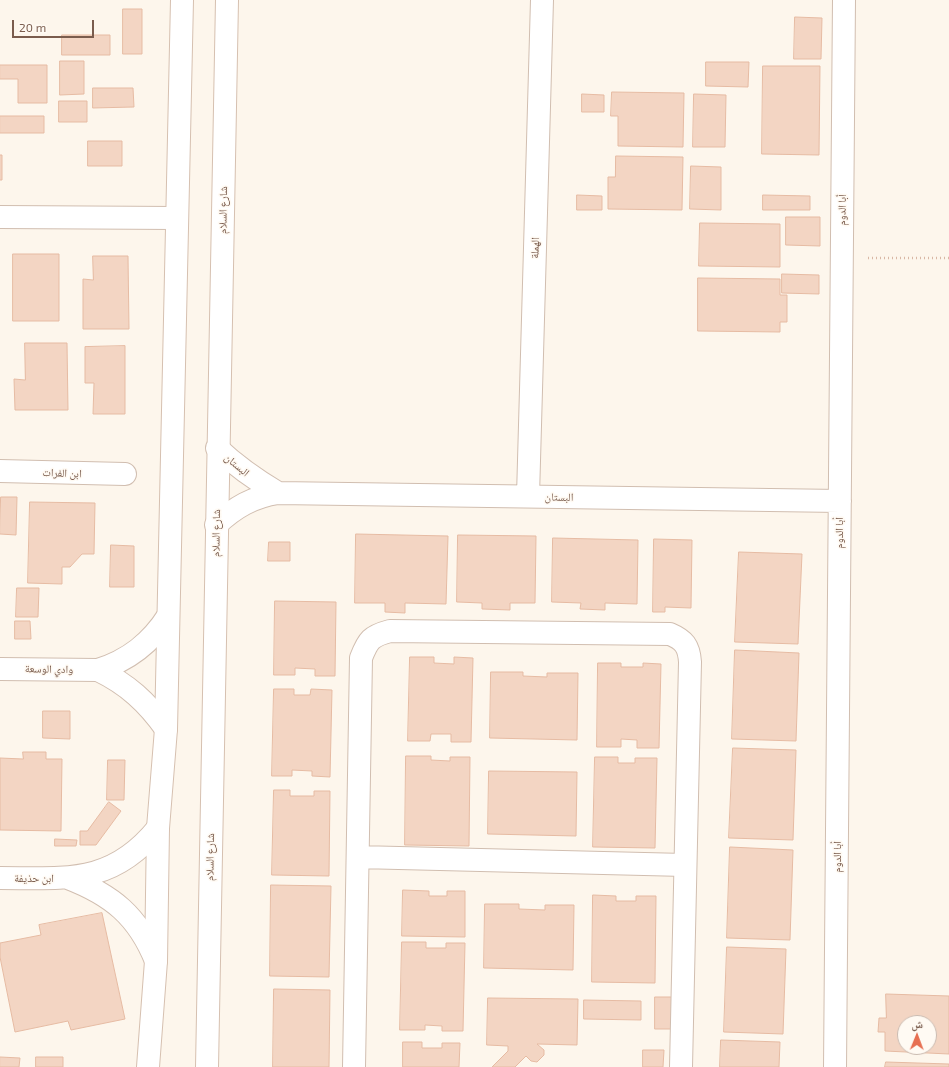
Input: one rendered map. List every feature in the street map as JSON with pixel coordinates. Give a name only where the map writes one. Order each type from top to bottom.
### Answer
[{"type":"street","points":[[148,1067],[156,961],[158,828],[166,729],[176,218],[182,0]]},
{"type":"street","name":"شارع السلام","points":[[207,1067],[217,448],[227,0]]},
{"type":"street","name":"الهملة","points":[[528,496],[542,0]]},
{"type":"street","name":"أبا الدوم","points":[[835,1067],[844,0]]},
{"type":"street","points":[[0,217],[176,218]]},
{"type":"street","name":"البستان","points":[[217,448],[241,469],[278,493]]},
{"type":"street","name":"ابن الفرات","points":[[0,471],[125,474]]},
{"type":"street","name":"البستان","points":[[216,525],[229,512],[244,503],[261,496],[278,493],[840,501]]},
{"type":"street","name":"وادي الوسعة","points":[[0,669],[98,670],[126,659],[138,651],[160,629],[168,616]]},
{"type":"street","points":[[354,1067],[361,658],[366,645],[374,636],[390,631],[670,634],[681,639],[689,649],[690,662],[681,1067]]},
{"type":"street","name":"وادي الوسعة","points":[[98,670],[118,680],[137,694],[153,710],[166,729]]},
{"type":"street","name":"ابن حذيفة","points":[[0,878],[68,878],[90,875],[122,862],[135,853],[158,828]]},
{"type":"street","points":[[358,857],[685,865]]},
{"type":"street","name":"ابن حذيفة","points":[[68,878],[92,887],[114,901],[133,919],[148,940],[156,961]]},
{"type":"path","points":[[842,258],[949,258]]},
{"type":"building","points":[[123,9],[142,9],[142,54],[123,54]]},
{"type":"building","points":[[795,17],[822,18],[821,59],[794,59]]},
{"type":"building","points":[[62,35],[110,35],[110,55],[62,55]]},
{"type":"building","points":[[60,61],[84,61],[84,94],[60,95]]},
{"type":"building","points":[[706,62],[749,62],[748,87],[706,86]]},
{"type":"building","points":[[0,65],[47,65],[47,103],[18,103],[18,79],[0,79]]},
{"type":"building","points":[[763,66],[820,66],[819,155],[762,154]]},
{"type":"building","points":[[93,88],[133,88],[134,107],[93,108]]},
{"type":"building","points":[[612,92],[684,93],[683,147],[618,146],[618,116],[611,116]]},
{"type":"building","points":[[582,94],[604,95],[604,112],[582,112]]},
{"type":"building","points":[[694,94],[726,95],[725,147],[693,147]]},
{"type":"building","points":[[59,101],[87,101],[87,122],[59,122]]},
{"type":"building","points":[[0,116],[44,116],[44,133],[0,133]]},
{"type":"building","points":[[88,141],[122,141],[122,166],[88,166]]},
{"type":"building","points":[[0,155],[2,155],[2,180],[0,180]]},
{"type":"building","points":[[616,156],[683,157],[682,210],[608,209],[608,177],[615,177]]},
{"type":"building","points":[[691,166],[721,167],[721,210],[690,209]]},
{"type":"building","points":[[577,195],[602,196],[602,210],[577,210]]},
{"type":"building","points":[[763,195],[810,196],[810,210],[763,210]]},
{"type":"building","points":[[786,217],[820,217],[820,246],[786,245]]},
{"type":"building","points":[[700,223],[780,224],[780,267],[699,266]]},
{"type":"building","points":[[13,254],[59,254],[59,321],[13,321]]},
{"type":"building","points":[[93,256],[128,256],[129,329],[83,329],[83,279],[93,280]]},
{"type":"building","points":[[782,274],[819,275],[819,294],[782,293]]},
{"type":"building","points":[[698,278],[780,279],[780,295],[787,295],[787,322],[780,322],[780,332],[698,331]]},
{"type":"building","points":[[25,343],[67,343],[68,410],[15,410],[14,379],[25,380]]},
{"type":"building","points":[[125,346],[125,414],[93,414],[94,383],[85,383],[85,347]]},
{"type":"building","points":[[1,497],[17,497],[16,535],[0,534]]},
{"type":"building","points":[[30,502],[95,503],[94,554],[82,554],[70,567],[62,567],[62,584],[28,583]]},
{"type":"building","points":[[356,534],[448,536],[446,604],[405,603],[405,613],[385,612],[385,603],[355,603]]},
{"type":"building","points":[[458,535],[536,536],[535,603],[510,603],[510,610],[482,609],[482,603],[457,602]]},
{"type":"building","points":[[553,538],[638,540],[637,604],[605,603],[605,610],[580,609],[581,603],[552,602]]},
{"type":"building","points":[[654,539],[692,540],[691,608],[665,607],[665,612],[653,612]]},
{"type":"building","points":[[269,542],[290,542],[290,561],[268,561]]},
{"type":"building","points":[[111,545],[134,546],[134,587],[110,587]]},
{"type":"building","points":[[739,552],[802,554],[798,644],[735,642]]},
{"type":"building","points":[[17,588],[39,588],[38,617],[16,617]]},
{"type":"building","points":[[275,601],[336,602],[335,676],[315,676],[315,669],[295,668],[295,675],[274,675]]},
{"type":"building","points":[[15,621],[30,621],[31,639],[15,639]]},
{"type":"building","points":[[735,650],[799,653],[796,741],[732,739]]},
{"type":"building","points":[[410,657],[434,657],[434,663],[454,664],[454,657],[473,658],[471,742],[451,742],[451,734],[431,734],[430,741],[408,741]]},
{"type":"building","points":[[598,663],[621,663],[621,667],[643,667],[643,663],[661,664],[659,748],[637,748],[637,740],[621,739],[621,747],[597,747]]},
{"type":"building","points":[[491,672],[523,672],[523,676],[547,677],[547,673],[578,673],[577,740],[490,738]]},
{"type":"building","points":[[274,689],[294,689],[294,695],[310,695],[311,689],[332,690],[330,777],[312,776],[312,771],[292,770],[292,776],[272,776]]},
{"type":"building","points":[[43,711],[70,711],[70,739],[43,738]]},
{"type":"building","points":[[733,748],[796,750],[793,840],[729,838]]},
{"type":"building","points":[[23,752],[46,752],[46,759],[62,759],[61,831],[0,830],[0,758],[23,759]]},
{"type":"building","points":[[406,756],[431,756],[431,760],[450,761],[450,757],[470,757],[469,846],[405,845]]},
{"type":"building","points":[[595,757],[618,757],[618,763],[635,763],[635,758],[657,758],[655,848],[593,847]]},
{"type":"building","points":[[108,760],[125,760],[124,800],[107,800]]},
{"type":"building","points":[[489,771],[577,772],[576,836],[488,834]]},
{"type":"building","points":[[274,790],[290,790],[290,796],[314,796],[314,791],[330,791],[329,876],[272,875]]},
{"type":"building","points":[[109,802],[121,811],[96,845],[80,845],[80,831],[87,831]]},
{"type":"building","points":[[55,839],[77,840],[76,846],[55,846]]},
{"type":"building","points":[[730,847],[793,850],[790,940],[727,938]]},
{"type":"building","points":[[271,885],[331,886],[329,977],[270,976]]},
{"type":"building","points":[[403,890],[429,891],[429,896],[447,896],[447,891],[465,891],[465,937],[402,936]]},
{"type":"building","points":[[593,895],[616,896],[616,901],[636,901],[636,896],[656,896],[655,983],[592,982]]},
{"type":"building","points":[[485,904],[519,904],[519,909],[545,910],[545,905],[574,905],[573,970],[484,968]]},
{"type":"building","points":[[102,913],[125,1019],[71,1030],[68,1021],[15,1032],[0,957],[0,943],[41,935],[39,925]]},
{"type":"building","points":[[402,942],[426,942],[426,948],[446,948],[446,943],[465,943],[463,1031],[442,1031],[442,1026],[425,1025],[425,1030],[400,1030]]},
{"type":"building","points":[[727,947],[786,949],[783,1034],[724,1032]]},
{"type":"building","points":[[274,989],[330,990],[329,1067],[273,1067]]},
{"type":"building","points":[[886,994],[949,996],[949,1054],[937,1053],[937,1015],[897,1015],[897,1052],[885,1051],[885,1032],[878,1032],[879,1018],[886,1018]]},
{"type":"building","points":[[655,997],[673,997],[673,1029],[655,1029]]},
{"type":"building","points":[[488,998],[578,999],[577,1045],[537,1044],[544,1050],[544,1055],[537,1062],[531,1061],[526,1056],[515,1067],[492,1067],[508,1051],[508,1046],[487,1045]]},
{"type":"building","points":[[584,1000],[641,1001],[641,1020],[584,1019]]},
{"type":"building","points":[[721,1040],[780,1042],[779,1067],[720,1067]]},
{"type":"building","points":[[403,1042],[422,1042],[422,1048],[442,1048],[442,1043],[460,1043],[459,1067],[403,1067]]},
{"type":"building","points":[[643,1050],[664,1050],[663,1067],[643,1067]]},
{"type":"building","points":[[0,1057],[20,1058],[19,1067],[0,1067]]},
{"type":"building","points":[[36,1057],[63,1057],[63,1067],[36,1067]]},
{"type":"building","points":[[886,1062],[949,1064],[949,1067],[885,1067]]}]
